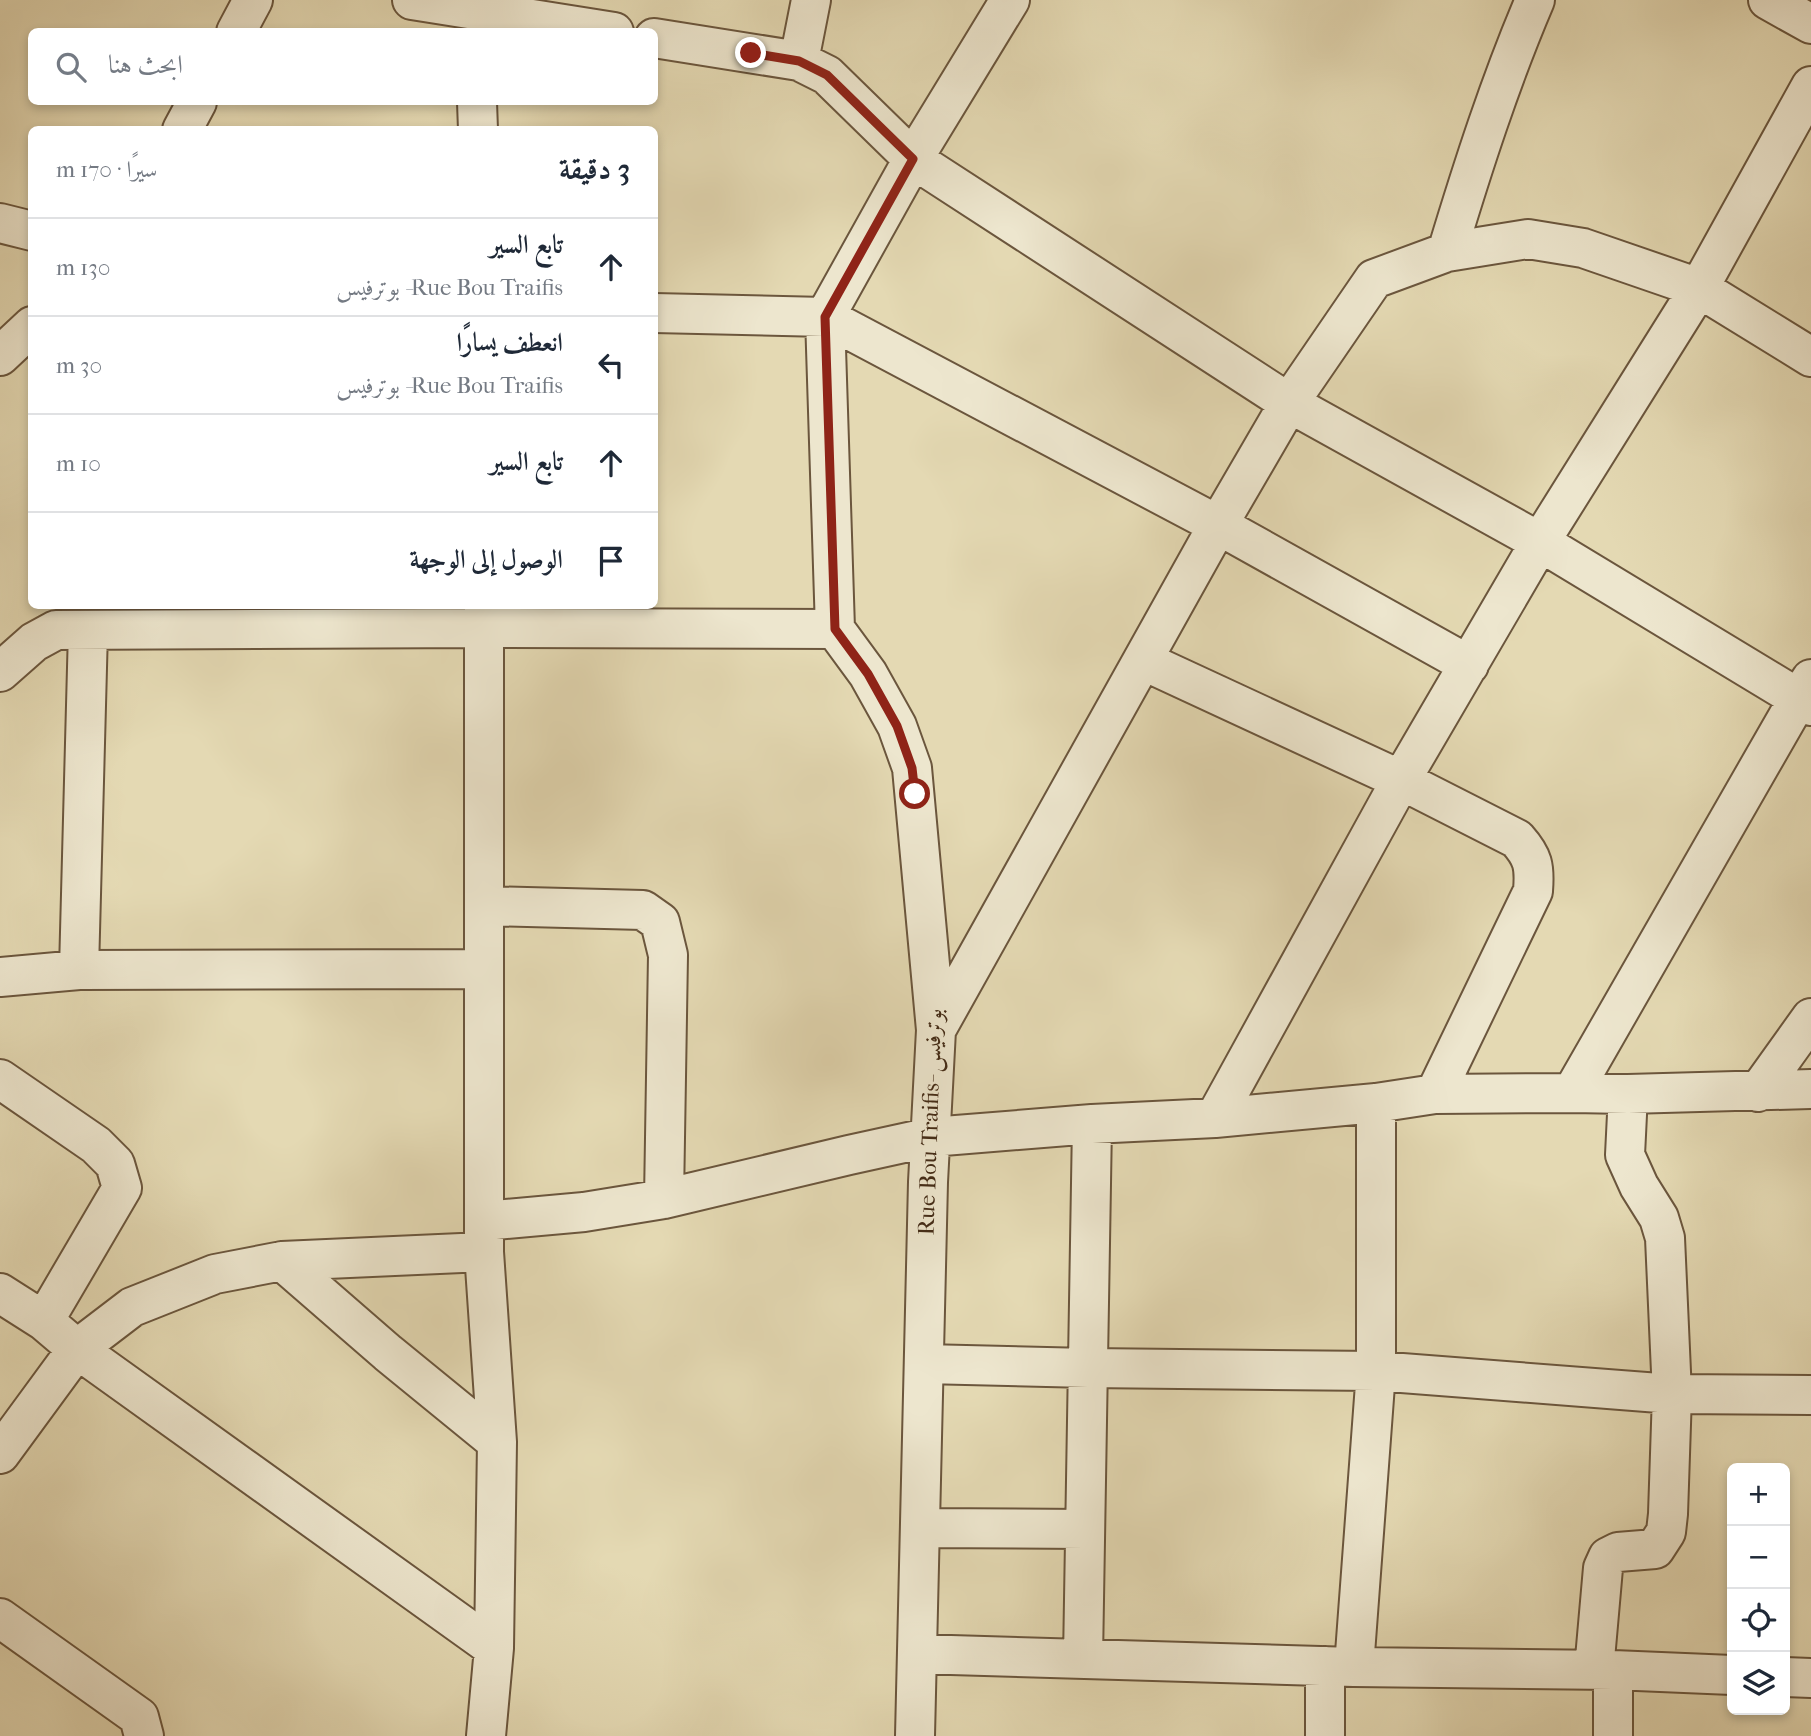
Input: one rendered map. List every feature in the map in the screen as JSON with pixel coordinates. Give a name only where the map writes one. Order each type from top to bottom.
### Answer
[{"type":"street","points":[[238,28],[253,0]]},
{"type":"street","points":[[412,0],[476,21],[535,9],[600,28]]},
{"type":"street","points":[[799,61],[811,0]]},
{"type":"street","points":[[0,672],[34,642],[57,630],[484,617],[835,629],[825,317],[913,159],[1010,0]]},
{"type":"street","points":[[1447,251],[1487,122],[1535,0]]},
{"type":"street","points":[[1768,0],[1811,24]]},
{"type":"street","points":[[658,39],[799,61],[827,75],[913,159],[1289,403],[1540,542],[1807,695],[1573,1093]]},
{"type":"street","points":[[1215,1118],[1401,780],[1540,542],[1699,288],[1811,86]]},
{"type":"street","points":[[184,126],[195,105]]},
{"type":"street","points":[[477,105],[478,126]]},
{"type":"street","points":[[0,223],[28,230]]},
{"type":"street","points":[[936,1030],[1289,403],[1374,279],[1447,251],[1528,239],[1583,248],[1699,288],[1811,357]]},
{"type":"street","points":[[658,313],[825,317],[1218,526],[1468,665]]},
{"type":"street","points":[[0,356],[28,330]]},
{"type":"street","points":[[484,617],[484,1237],[497,1442],[494,1648],[486,1736]]},
{"type":"street","name":"Rue Bou Traifis- بوترفيس","points":[[835,629],[868,674],[897,726],[912,768],[936,1030],[930,1137],[915,1736]]},
{"type":"street","points":[[79,970],[88,630]]},
{"type":"street","points":[[1144,661],[1401,780],[1517,838],[1530,854],[1535,873],[1533,891],[1435,1094]]},
{"type":"street","points":[[484,906],[643,910],[660,922],[667,955],[664,1199]]},
{"type":"street","points":[[0,976],[79,970],[484,969]]},
{"type":"street","points":[[1758,1091],[1811,1018]]},
{"type":"street","points":[[0,1079],[96,1145],[115,1164],[122,1188],[44,1321]]},
{"type":"street","points":[[0,1454],[78,1349],[132,1307],[215,1275],[282,1261],[484,1237],[584,1212],[664,1199],[930,1137],[1092,1124],[1215,1118],[1376,1103],[1435,1094],[1628,1094],[1811,1089]]},
{"type":"street","points":[[1613,1736],[1603,1670],[1603,1568],[1608,1557],[1618,1552],[1655,1549],[1665,1532],[1672,1394],[1665,1238],[1659,1218],[1639,1186],[1625,1155],[1628,1094]]},
{"type":"street","points":[[1325,1736],[1340,1667],[1377,1371],[1376,1103]]},
{"type":"street","points":[[1083,1660],[1092,1124]]},
{"type":"street","points":[[282,1261],[388,1353],[497,1442]]},
{"type":"street","points":[[0,1293],[44,1321],[78,1349],[494,1648]]},
{"type":"street","points":[[924,1364],[1377,1371],[1672,1394],[1811,1395]]},
{"type":"street","points":[[920,1528],[1085,1529]]},
{"type":"street","points":[[0,1618],[139,1717],[144,1736]]},
{"type":"street","points":[[917,1654],[1340,1667],[1603,1670],[1727,1675]]},
{"type":"street","points":[[1790,1677],[1811,1678]]},
{"type":"route","points":[[751,53],[799,61],[827,75],[913,159],[825,317],[835,629],[868,674],[897,726],[912,768],[915,794]]}]
